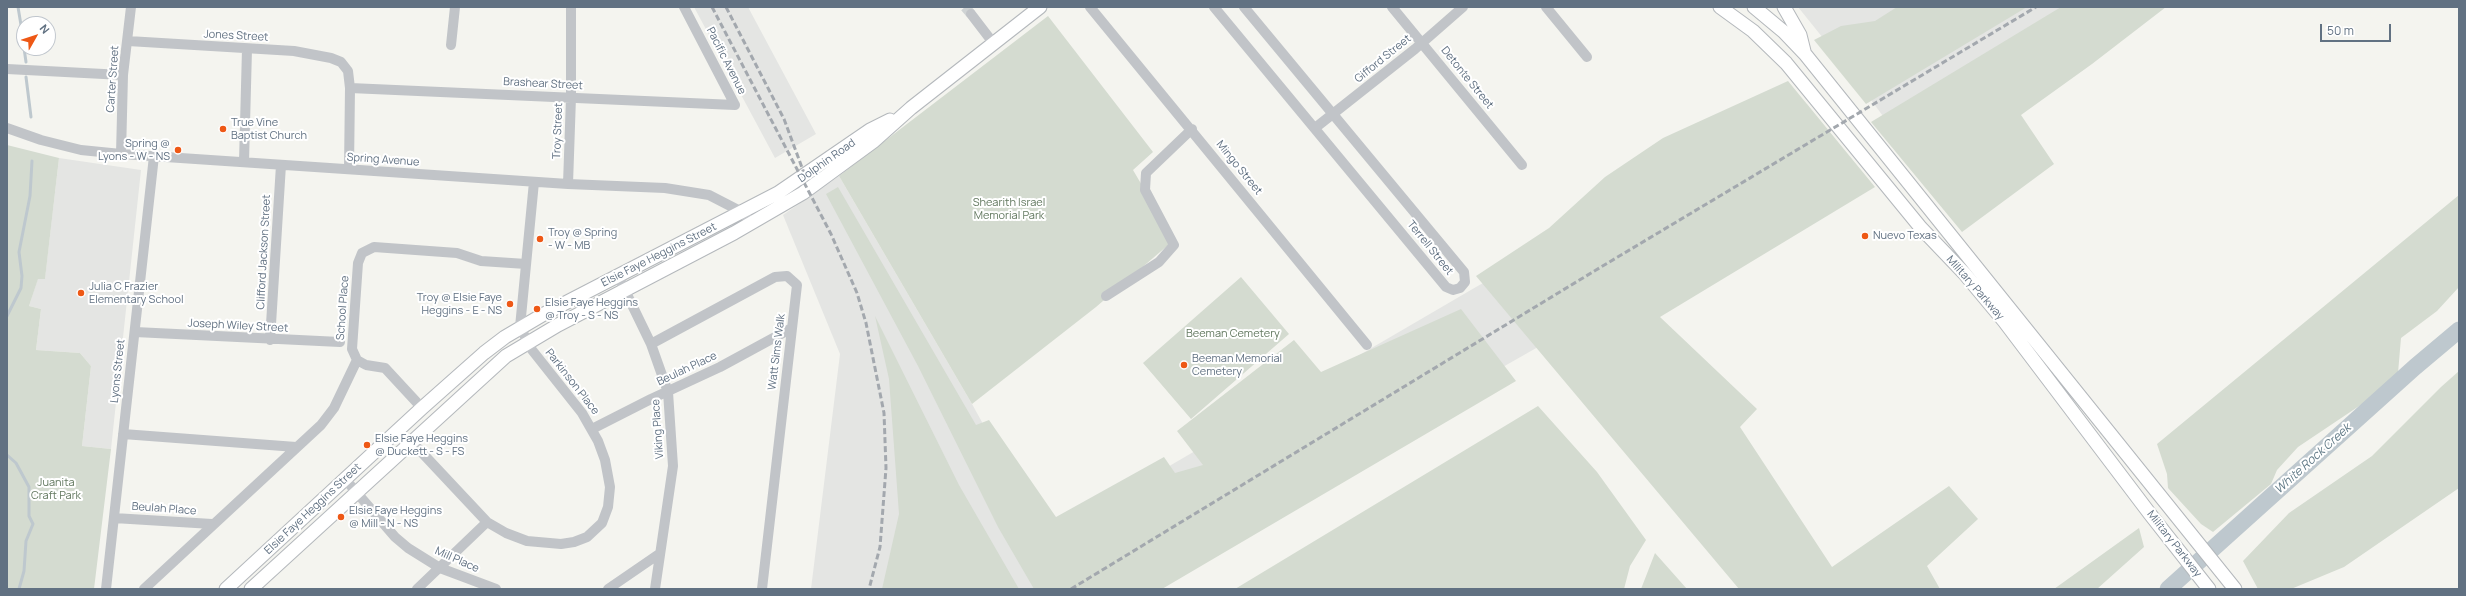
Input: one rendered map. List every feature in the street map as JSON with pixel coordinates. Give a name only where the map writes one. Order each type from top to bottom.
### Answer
[{"type":"main road","name":"Dolphin Road","points":[[752,223],[822,179],[874,141],[911,108],[1040,7]]},
{"type":"main road","name":"Military Parkway","points":[[1720,7],[1752,31],[1786,63],[1921,228],[1964,273],[2004,321],[2088,430],[2150,514],[2209,589]]},
{"type":"main road","points":[[1784,7],[1800,35],[1805,54]]},
{"type":"main road","name":"Military Parkway","points":[[1756,8],[1784,32],[1805,54],[2099,422],[2166,502],[2233,586]]},
{"type":"main road","name":"Dolphin Road","points":[[742,212],[795,183],[870,130],[911,108]]},
{"type":"main road","name":"Elsie Faye Heggins Street","points":[[226,589],[484,352],[520,327],[742,212]]},
{"type":"main road","points":[[1921,228],[1936,217]]},
{"type":"main road","name":"Elsie Faye Heggins Street","points":[[252,589],[495,364],[528,342],[752,223]]},
{"type":"main road","points":[[2088,430],[2099,422]]},
{"type":"street","name":"Carter Street","points":[[121,154],[123,75],[131,7]]},
{"type":"street","points":[[451,45],[455,7]]},
{"type":"street","name":"Troy Street","points":[[568,184],[571,97],[571,7]]},
{"type":"street","name":"Pacific Avenue","points":[[684,7],[735,105]]},
{"type":"street","name":"Mingo Street","points":[[1090,7],[1192,129],[1367,345]]},
{"type":"street","name":"Terrell Street","points":[[1214,7],[1446,287],[1453,290],[1460,288],[1466,279],[1464,272],[1244,7]]},
{"type":"street","name":"Detonte Street","points":[[1392,7],[1522,165]]},
{"type":"street","name":"Gifford Street","points":[[1315,128],[1422,43],[1464,7]]},
{"type":"street","points":[[1546,7],[1586,56]]},
{"type":"street","points":[[971,14],[994,44]]},
{"type":"street","name":"Jones Street","points":[[128,41],[294,51],[331,58],[341,62],[348,71],[350,88]]},
{"type":"street","points":[[244,162],[247,49]]},
{"type":"street","points":[[7,69],[123,75]]},
{"type":"street","points":[[349,169],[350,88]]},
{"type":"street","name":"Brashear Street","points":[[350,88],[735,105]]},
{"type":"street","name":"Spring Avenue","points":[[7,128],[41,140],[81,150],[121,154],[534,182],[665,188],[702,193],[727,203],[742,212],[752,223]]},
{"type":"street","points":[[1106,296],[1159,262],[1174,245],[1145,190],[1146,173],[1192,129]]},
{"type":"street","name":"Lyons Street","points":[[106,589],[154,156]]},
{"type":"street","name":"Clifford Jackson Street","points":[[270,340],[281,165]]},
{"type":"street","points":[[528,342],[520,327],[534,182]]},
{"type":"street","name":"School Place","points":[[357,360],[352,349],[358,263],[360,256],[365,250],[374,247],[457,253],[481,261],[526,264]]},
{"type":"street","name":"Watt Sims Walk","points":[[651,344],[781,275],[791,278],[797,285],[790,329],[762,589]]},
{"type":"street","name":"Viking Place","points":[[618,276],[651,344],[668,392],[673,466],[655,589]]},
{"type":"street","name":"Beulah Place","points":[[592,429],[720,367],[790,329]]},
{"type":"street","name":"Joseph Wiley Street","points":[[135,332],[270,340],[340,342]]},
{"type":"street","name":"Parkinson Place","points":[[411,441],[487,522],[506,533],[527,541],[544,543],[574,542],[587,537],[602,522],[608,507],[610,487],[605,460],[592,429],[582,413],[532,350],[528,342]]},
{"type":"street","points":[[144,589],[330,414],[357,360],[366,365],[385,368],[422,408]]},
{"type":"street","points":[[123,434],[296,447]]},
{"type":"street","name":"Mill Place","points":[[345,479],[395,537],[440,568],[496,589]]},
{"type":"street","name":"Beulah Place","points":[[114,518],[212,524]]},
{"type":"street","points":[[418,589],[487,522]]},
{"type":"street","points":[[608,589],[659,554]]},
{"type":"shaded area","points":[[694,7],[748,7],[816,134],[775,158]]},
{"type":"shaded area","points":[[1798,7],[2107,7],[1902,142],[1852,74]]},
{"type":"shaded area","points":[[1807,104],[1855,164],[1531,351],[1112,589],[811,589],[840,354],[783,215],[839,176],[972,404],[1046,538],[1476,287]]},
{"type":"shaded area","name":"Julia C Frazier Elementary School","points":[[59,158],[141,170],[111,449],[82,446],[91,366],[80,353],[36,350],[41,309],[29,306],[38,278],[45,278]]},
{"type":"green space","points":[[1897,7],[2027,7],[1866,104],[1814,40],[1841,26],[1875,21]]},
{"type":"green space","points":[[2061,7],[2166,7],[2092,64],[2021,115],[2054,164],[1962,232],[1871,122]]},
{"type":"green space","name":"Shearith Israel Memorial Park","points":[[1048,16],[1153,152],[1133,170],[1174,240],[1096,307],[972,404],[839,176]]},
{"type":"green space","points":[[1788,81],[1875,187],[1660,317],[1757,409],[1740,427],[1832,567],[1949,486],[1978,519],[1927,566],[1940,589],[1739,589],[1476,276],[1549,228],[1605,177],[1663,138]]},
{"type":"green space","name":"Juanita Craft Park","points":[[7,145],[59,158],[45,279],[38,279],[29,306],[41,309],[36,350],[80,353],[91,366],[82,446],[111,449],[94,589],[7,589]]},
{"type":"green space","points":[[838,187],[976,425],[989,420],[1056,517],[1164,457],[1175,473],[1203,465],[1177,431],[1294,340],[1321,372],[1461,309],[1516,381],[1162,589],[1034,589],[998,527],[918,366],[826,194]]},
{"type":"green space","points":[[2459,195],[2459,287],[2437,311],[2401,338],[2398,373],[2380,392],[2298,447],[2277,470],[2271,484],[2213,532],[2201,524],[2168,488],[2167,474],[2157,444]]},
{"type":"green space","name":"Beeman Cemetery","points":[[1241,277],[1289,334],[1191,419],[1143,363]]},
{"type":"green space","points":[[875,316],[959,485],[1019,589],[882,589],[899,514],[889,379]]},
{"type":"green space","points":[[2459,371],[2459,488],[2344,567],[2291,589],[2258,589],[2243,561],[2289,513],[2372,456]]},
{"type":"green space","points":[[1538,406],[1597,472],[1646,540],[1630,566],[1624,589],[1235,589]]},
{"type":"green space","points":[[2139,528],[2144,547],[2097,589],[2054,589]]},
{"type":"green space","points":[[1655,553],[1687,589],[1641,589]]},
{"type":"waterway","points":[[18,7],[20,16]]},
{"type":"waterway","points":[[25,56],[26,62]]},
{"type":"waterway","points":[[26,77],[31,117]]},
{"type":"waterway","points":[[7,316],[21,288],[22,276],[19,252],[30,196],[32,161]]},
{"type":"waterway","name":"White Rock Creek","points":[[2168,589],[2415,367],[2459,330]]},
{"type":"waterway","points":[[7,455],[16,463],[29,487],[29,516],[33,524],[26,541],[24,571],[19,589]]},
{"type":"tunnel","points":[[965,7],[971,14]]},
{"type":"railway","points":[[712,7],[831,234],[857,293],[866,323],[884,413],[886,468],[880,547],[869,589]]},
{"type":"railway","points":[[726,7],[784,119],[804,173]]},
{"type":"railway","points":[[1071,589],[1596,270],[2036,7]]},
{"type":"place","name":"True Vine Baptist Church","points":[[223,129]]},
{"type":"place","name":"Spring @ Lyons - W - NS","points":[[178,150]]},
{"type":"place","name":"Nuevo Texas","points":[[1865,236]]},
{"type":"place","name":"Troy @ Spring - W - MB","points":[[540,239]]},
{"type":"place","name":"Julia C Frazier Elementary School","points":[[81,293]]},
{"type":"place","name":"Troy @ Elsie Faye Heggins - E - NS","points":[[510,304]]},
{"type":"place","name":"Elsie Faye Heggins @ Troy - S - NS","points":[[537,309]]},
{"type":"place","name":"Beeman Memorial Cemetery","points":[[1184,365]]},
{"type":"place","name":"Elsie Faye Heggins @ Duckett - S - FS","points":[[367,445]]},
{"type":"place","name":"Elsie Faye Heggins @ Mill - N - NS","points":[[341,517]]}]
